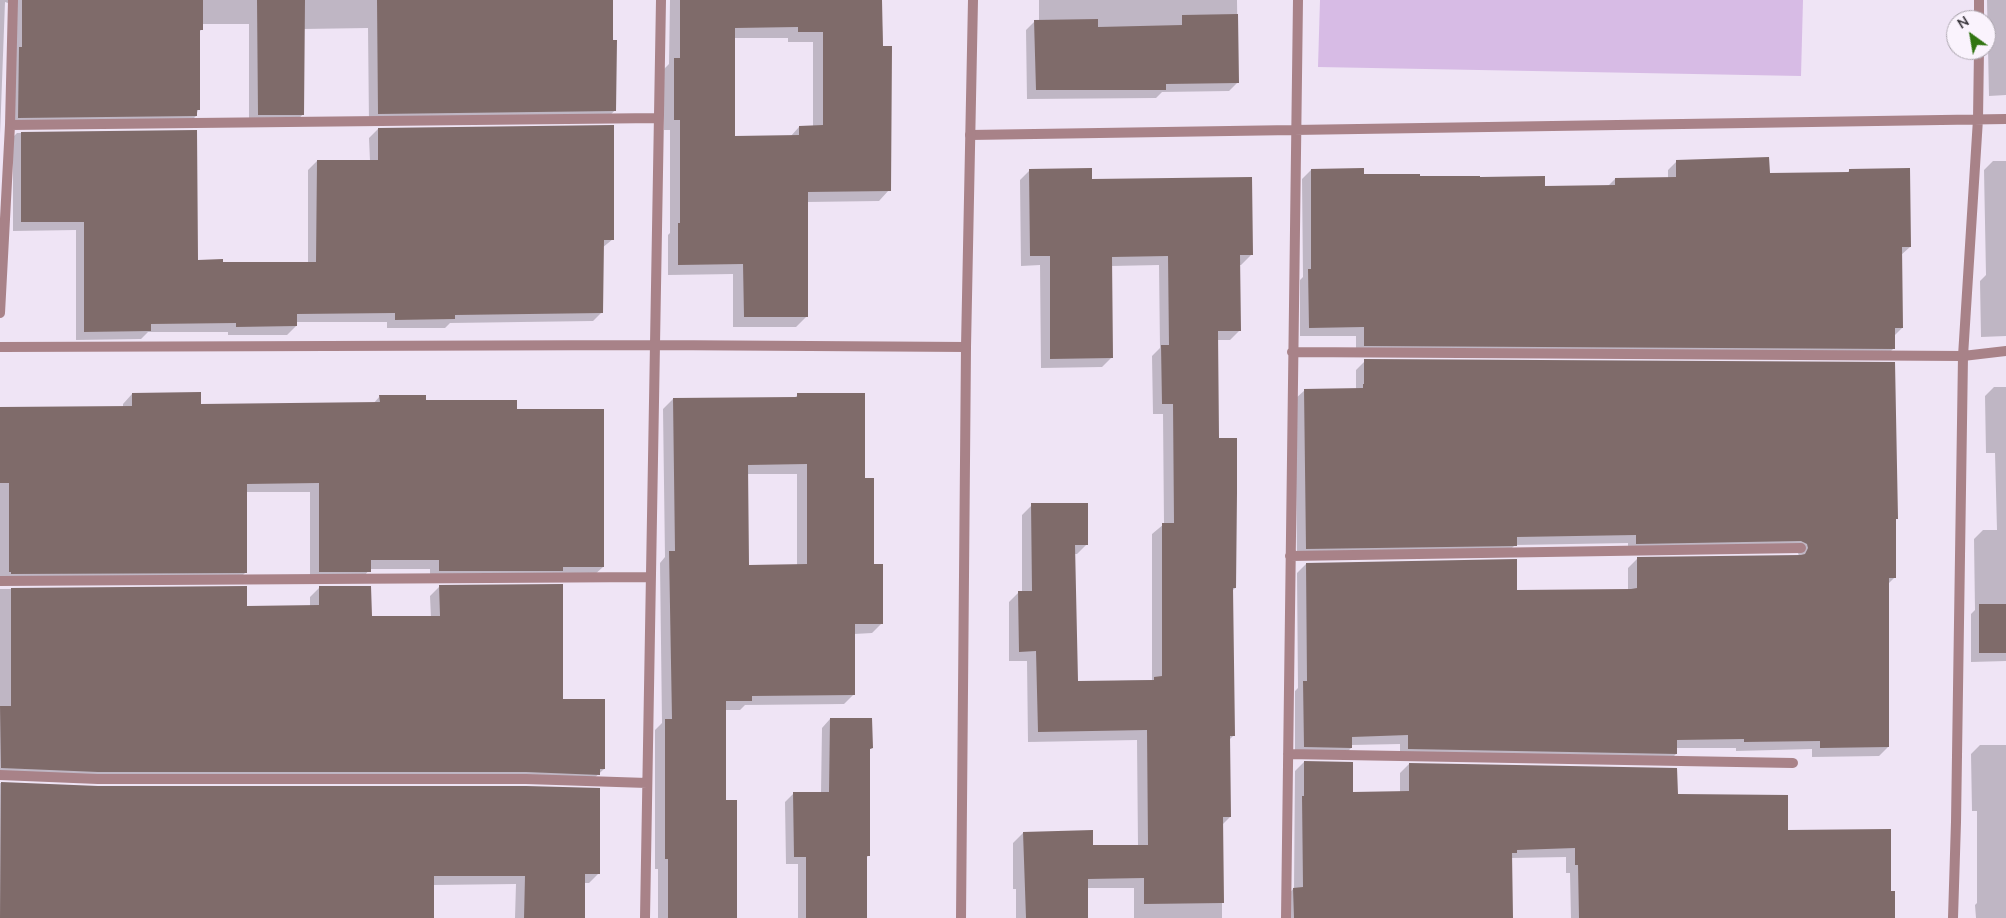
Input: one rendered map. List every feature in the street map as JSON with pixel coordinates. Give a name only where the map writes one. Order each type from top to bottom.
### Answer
[{"type":"street","points":[[0,313],[10,125],[13,0]]},
{"type":"street","points":[[645,918],[661,0]]},
{"type":"street","points":[[961,918],[966,347],[973,0]]},
{"type":"street","points":[[1286,918],[1298,0]]},
{"type":"street","points":[[1953,918],[1963,356],[1978,119],[1979,60]]},
{"type":"street","points":[[10,125],[659,118]]},
{"type":"street","points":[[970,135],[2006,118]]},
{"type":"street","points":[[0,348],[654,345],[966,347]]},
{"type":"street","points":[[1292,352],[1963,356],[2006,351]]},
{"type":"street","points":[[1290,556],[1801,548]]},
{"type":"street","points":[[0,582],[650,577]]},
{"type":"street","points":[[1288,754],[1793,762]]},
{"type":"street","points":[[0,775],[98,779],[526,779],[647,783]]},
{"type":"shaded area","points":[[1320,0],[1803,0],[1801,76],[1318,67]]},
{"type":"building","points":[[22,0],[203,0],[203,30],[200,30],[200,110],[197,110],[197,116],[18,118],[19,47],[22,47]]},
{"type":"building","points":[[257,0],[305,0],[304,115],[258,115]]},
{"type":"building","points":[[377,0],[613,0],[613,40],[617,40],[616,111],[378,114]]},
{"type":"building","points":[[680,0],[882,0],[883,46],[892,46],[891,191],[808,192],[808,317],[744,317],[743,264],[678,265],[680,120],[674,120],[674,58],[680,58]],"holes":[[[798,27],[798,32],[823,32],[823,125],[799,126],[799,135],[735,136],[735,28]]]},
{"type":"building","points":[[1238,14],[1239,83],[1166,84],[1166,90],[1036,90],[1034,20],[1098,19],[1098,27],[1182,25],[1182,15]]},
{"type":"building","points":[[614,125],[614,240],[604,240],[603,313],[455,315],[455,319],[395,320],[395,313],[297,314],[297,326],[236,327],[236,323],[151,324],[151,331],[84,332],[84,222],[21,222],[21,132],[197,130],[198,260],[223,259],[223,262],[316,262],[317,160],[378,160],[378,128]]},
{"type":"building","points":[[1769,157],[1770,173],[1849,172],[1849,169],[1910,168],[1911,247],[1902,247],[1903,328],[1895,328],[1895,349],[1364,346],[1364,327],[1309,328],[1308,269],[1311,269],[1311,169],[1364,168],[1364,174],[1420,174],[1420,176],[1545,176],[1545,186],[1615,185],[1615,178],[1676,177],[1676,160]]},
{"type":"building","points":[[1092,168],[1092,179],[1252,177],[1253,255],[1240,255],[1241,331],[1218,331],[1219,438],[1237,438],[1236,588],[1233,588],[1235,736],[1230,736],[1231,817],[1223,817],[1224,903],[1144,904],[1144,878],[1088,879],[1088,918],[1026,918],[1023,832],[1093,830],[1093,845],[1148,845],[1147,730],[1038,732],[1036,651],[1019,652],[1018,591],[1032,591],[1031,503],[1088,503],[1088,545],[1075,545],[1078,681],[1154,680],[1154,677],[1162,676],[1162,523],[1174,523],[1173,404],[1162,404],[1161,345],[1169,345],[1168,256],[1112,257],[1113,358],[1050,359],[1050,256],[1030,256],[1029,169]]},
{"type":"building","points":[[1364,359],[1895,362],[1898,519],[1896,519],[1896,578],[1889,578],[1889,747],[1820,748],[1820,741],[1744,742],[1744,739],[1677,740],[1677,754],[1408,749],[1408,735],[1352,737],[1352,748],[1304,747],[1303,681],[1307,681],[1306,563],[1517,559],[1517,590],[1631,589],[1637,588],[1637,557],[1801,555],[1805,554],[1808,548],[1807,544],[1801,541],[1636,544],[1636,535],[1517,537],[1517,546],[1306,549],[1304,389],[1363,388]]},
{"type":"building","points":[[201,392],[201,404],[380,402],[379,395],[426,395],[426,400],[517,400],[517,409],[604,409],[604,567],[563,567],[563,571],[439,571],[439,560],[371,560],[371,572],[319,572],[319,483],[247,484],[247,573],[11,574],[9,572],[9,483],[0,483],[0,407],[132,406],[132,393]]},
{"type":"building","points":[[797,393],[865,393],[865,478],[874,478],[874,564],[883,564],[883,624],[855,624],[855,695],[752,696],[752,701],[726,701],[726,800],[737,800],[737,918],[668,918],[668,859],[665,859],[665,719],[672,719],[669,551],[675,551],[673,398],[797,397]],"holes":[[[807,464],[807,564],[749,565],[748,465]]]},
{"type":"building","points":[[563,584],[563,699],[605,699],[605,769],[600,769],[600,775],[526,772],[98,772],[1,768],[0,706],[11,706],[11,588],[247,586],[247,606],[319,605],[319,586],[371,586],[372,616],[440,616],[439,585]]},
{"type":"building","points":[[1979,604],[2006,604],[2006,653],[1979,653]]},
{"type":"building","points":[[830,718],[872,718],[873,748],[870,749],[870,856],[867,856],[867,918],[806,918],[806,857],[794,857],[793,792],[829,792]]},
{"type":"building","points":[[1304,761],[1353,762],[1353,792],[1409,791],[1409,763],[1677,768],[1678,794],[1788,795],[1788,830],[1891,829],[1891,891],[1895,891],[1895,918],[1579,918],[1578,865],[1575,865],[1575,848],[1517,850],[1517,853],[1512,853],[1513,918],[1294,918],[1293,888],[1303,887],[1302,796],[1304,796]]},
{"type":"building","points":[[1,782],[98,786],[526,786],[600,788],[600,874],[585,874],[585,918],[524,918],[525,876],[434,876],[434,918],[0,918]]}]
